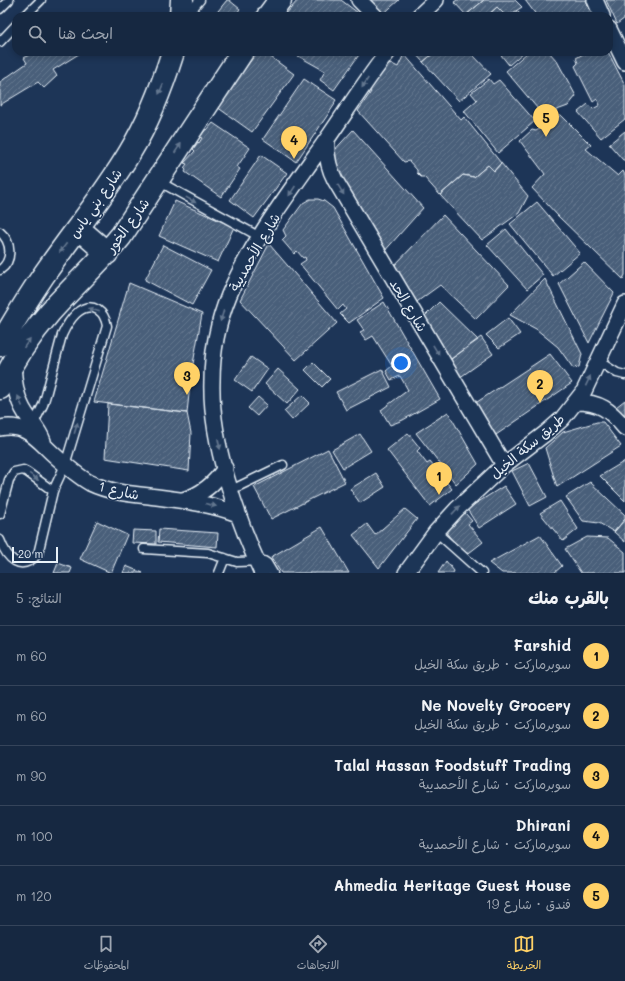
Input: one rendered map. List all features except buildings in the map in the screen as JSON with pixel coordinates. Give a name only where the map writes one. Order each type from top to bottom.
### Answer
[{"type":"main road","points":[[181,12],[182,0]]},
{"type":"main road","points":[[271,12],[280,0]]},
{"type":"main road","name":"شارع بني ياس","points":[[4,333],[43,275],[102,196],[131,151],[150,116],[165,79],[172,56]]},
{"type":"main road","name":"شارع الخور","points":[[0,388],[28,340],[50,312],[107,253],[134,218],[239,56]]},
{"type":"main road","points":[[78,228],[107,253]]},
{"type":"street","points":[[358,0],[371,12]]},
{"type":"street","points":[[423,12],[436,0]]},
{"type":"street","points":[[595,0],[600,12]]},
{"type":"street","points":[[613,37],[625,62]]},
{"type":"street","name":"شارع الأحمديية","points":[[259,567],[230,490],[215,426],[212,404],[212,381],[213,359],[217,337],[229,295],[260,237],[371,74],[385,56]]},
{"type":"street","name":"شارع الحد","points":[[327,140],[326,150],[328,161],[335,180],[504,465]]},
{"type":"street","name":"طريق سكة الخيل","points":[[406,573],[436,532],[472,494],[504,465],[562,419],[576,402],[584,391],[625,304]]},
{"type":"street","name":"شارع 1","points":[[13,364],[16,390],[20,402],[43,439],[45,447]]},
{"type":"street","points":[[576,402],[588,402],[599,405],[609,411],[625,428]]},
{"type":"street","name":"شارع 1","points":[[0,428],[16,428],[28,432],[38,438],[45,447],[77,475],[90,483],[105,489],[120,493],[182,500],[209,505],[238,514]]},
{"type":"street","name":"شارع 1","points":[[182,500],[204,491],[216,480],[225,468]]},
{"type":"lane","points":[[0,9],[9,0]]},
{"type":"lane","points":[[29,12],[41,0]]},
{"type":"lane","points":[[190,12],[200,0]]},
{"type":"lane","points":[[0,42],[12,29]]},
{"type":"lane","points":[[157,181],[260,237]]},
{"type":"lane","points":[[0,232],[4,235],[8,242],[10,256],[7,263],[0,270]]},
{"type":"lane","points":[[0,540],[8,557],[13,561],[27,563],[38,554],[53,491],[65,465],[107,326],[103,314],[97,310],[92,308],[82,310],[71,319],[66,327],[62,335],[46,395],[34,424]]},
{"type":"lane","points":[[598,361],[617,373],[625,375]]},
{"type":"lane","points":[[230,490],[283,465]]},
{"type":"lane","points":[[0,514],[9,480],[14,472],[23,470],[53,491]]},
{"type":"lane","points":[[436,532],[482,573]]},
{"type":"lane","points":[[144,549],[208,553],[259,567],[260,560],[267,562],[273,573]]},
{"type":"lane","points":[[219,573],[225,558]]},
{"type":"place","name":"Ahmedia Heritage Guest House","points":[[546,137]]},
{"type":"place","name":"Dhirani","points":[[294,159]]},
{"type":"place","name":"Talal Hassan Foodstuff Trading","points":[[187,395]]},
{"type":"place","name":"Ne Novelty Grocery","points":[[540,403]]},
{"type":"place","name":"Farshid","points":[[439,495]]}]
